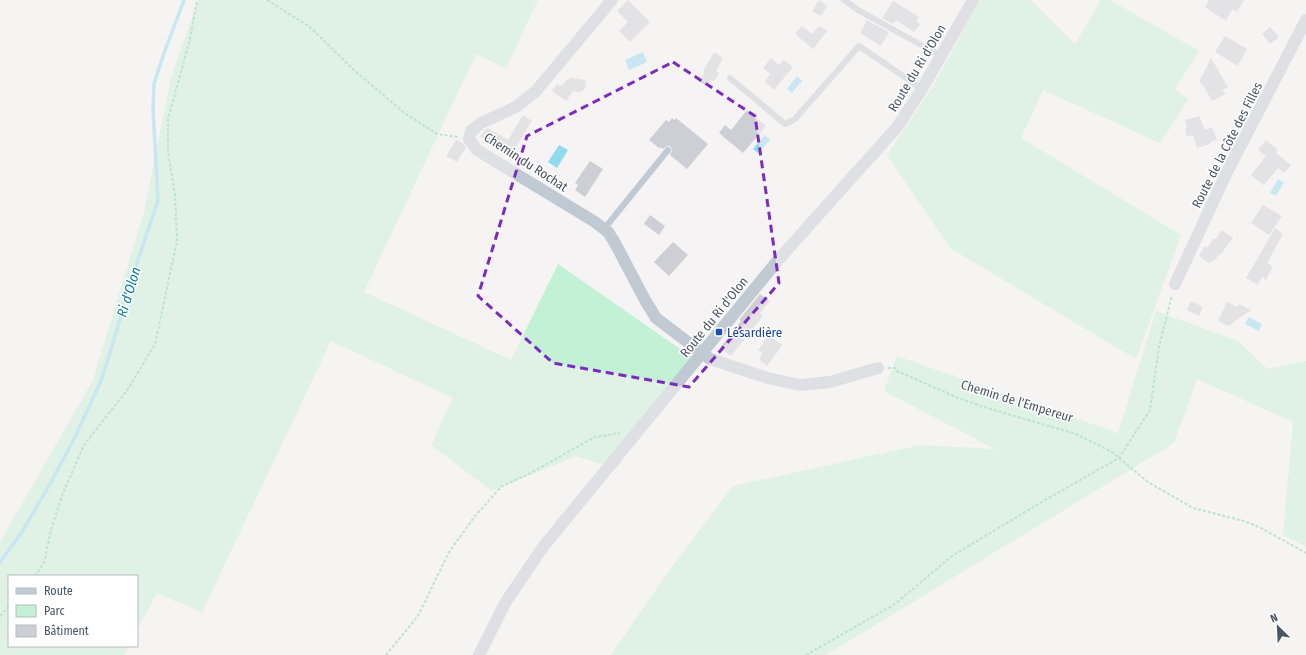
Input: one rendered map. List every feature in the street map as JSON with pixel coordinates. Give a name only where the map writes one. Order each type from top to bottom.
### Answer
[{"type":"street","name":"Chemin du Rochat","points":[[612,0],[536,91],[516,108],[481,123],[471,131],[469,139],[477,150],[595,222],[608,232],[656,318],[703,352]]},
{"type":"street","name":"Route du Ri d'Olon","points":[[479,655],[505,603],[542,547],[779,259],[898,126],[922,89],[973,0]]},
{"type":"street","name":"Route de la Côte des Filles","points":[[1175,284],[1227,172],[1306,20]]},
{"type":"street","points":[[703,352],[710,359],[768,378],[800,385],[830,382],[878,368]]},
{"type":"lane","points":[[844,0],[858,10],[941,56]]},
{"type":"lane","points":[[730,78],[785,124],[795,119],[859,46],[922,89]]},
{"type":"lane","points":[[604,229],[668,150]]},
{"type":"path","points":[[36,575],[44,563],[53,523],[63,493],[84,445],[128,389],[155,344],[177,241],[175,196],[168,152],[168,119],[190,39],[197,0]]},
{"type":"path","points":[[267,0],[310,27],[354,70],[403,112],[437,134],[469,139]]},
{"type":"path","points":[[806,655],[895,604],[952,556],[1119,458],[1150,410],[1159,347],[1175,284]]},
{"type":"path","name":"Chemin de l'Empereur","points":[[878,368],[895,368],[897,371],[984,408],[1076,434],[1112,452],[1148,482],[1193,508],[1244,521],[1261,528],[1306,554]]},
{"type":"path","points":[[386,655],[418,616],[449,552],[475,516],[502,486],[529,474],[595,437],[637,431]]},
{"type":"path","points":[[0,616],[8,607]]},
{"type":"highlighted area","points":[[673,62],[755,116],[779,283],[689,387],[553,363],[478,296],[527,136]]},
{"type":"green space","points":[[198,0],[538,0],[506,68],[476,54],[364,292],[511,360],[558,264],[693,358],[605,465],[576,456],[492,491],[431,445],[453,398],[331,341],[202,612],[157,593],[138,628],[138,575],[8,575],[8,647],[128,647],[124,655],[0,655],[0,542],[93,380],[144,212],[171,78]]},
{"type":"green space","points":[[980,0],[1031,0],[1075,44],[1101,0],[1110,0],[1199,51],[1175,89],[1188,99],[1160,143],[1043,90],[1021,138],[1181,235],[1136,359],[950,248],[887,155],[933,86]]},
{"type":"green space","points":[[1156,311],[1238,341],[1267,369],[1306,361],[1306,547],[1283,535],[1293,422],[1197,379],[1174,443],[826,655],[611,655],[661,582],[733,486],[920,445],[995,449],[884,391],[897,356],[1118,433]]},
{"type":"water","points":[[643,52],[647,62],[629,70],[625,60]]},
{"type":"water","points":[[797,76],[802,81],[792,93],[787,89]]},
{"type":"water","points":[[765,135],[770,140],[758,153],[753,149]]},
{"type":"water","points":[[559,145],[568,150],[557,168],[548,162]]},
{"type":"water","points":[[1278,179],[1284,182],[1276,196],[1270,193]]},
{"type":"water","points":[[1249,317],[1262,324],[1259,331],[1245,324]]},
{"type":"building","points":[[628,0],[650,22],[630,42],[619,31],[628,22],[617,11]]},
{"type":"building","points":[[819,0],[827,6],[821,16],[812,11]]},
{"type":"building","points":[[1209,0],[1221,0],[1227,4],[1222,0],[1244,0],[1237,12],[1232,9],[1226,21],[1205,7]]},
{"type":"building","points":[[893,1],[919,17],[916,21],[920,24],[914,32],[896,20],[893,24],[882,18]]},
{"type":"building","points":[[867,20],[889,32],[881,46],[860,33]]},
{"type":"building","points":[[802,26],[812,34],[819,26],[827,31],[813,49],[795,34]]},
{"type":"building","points":[[1270,27],[1279,37],[1270,44],[1262,34]]},
{"type":"building","points":[[1225,36],[1247,49],[1238,66],[1215,52]]},
{"type":"building","points":[[714,52],[723,58],[716,71],[719,73],[714,81],[711,80],[707,86],[699,81]]},
{"type":"building","points":[[771,58],[779,65],[784,60],[793,67],[774,90],[765,82],[770,74],[763,68]]},
{"type":"building","points":[[1211,58],[1228,87],[1223,90],[1225,94],[1212,101],[1203,85],[1199,82]]},
{"type":"building","points":[[571,78],[586,80],[585,89],[580,92],[573,91],[566,101],[552,91],[557,84],[562,86]]},
{"type":"building","points":[[747,110],[766,126],[743,153],[719,133],[725,125],[731,130]]},
{"type":"building","points":[[523,115],[532,121],[511,155],[480,136],[488,128],[508,140]]},
{"type":"building","points":[[1199,116],[1205,130],[1212,127],[1217,140],[1197,148],[1193,135],[1187,137],[1185,130],[1187,126],[1185,120]]},
{"type":"building","points":[[672,118],[674,120],[676,118],[708,144],[687,169],[670,155],[672,150],[670,146],[663,149],[660,147],[659,148],[649,140],[666,120],[669,122]]},
{"type":"building","points":[[456,140],[464,144],[466,147],[457,162],[446,156]]},
{"type":"building","points":[[1266,140],[1278,150],[1276,153],[1291,165],[1284,173],[1278,168],[1264,185],[1251,175],[1266,156],[1258,150]]},
{"type":"building","points":[[590,161],[603,169],[585,197],[575,190],[578,185],[575,183]]},
{"type":"building","points":[[1263,205],[1282,216],[1269,235],[1251,223]]},
{"type":"building","points":[[650,215],[665,226],[659,235],[644,224]]},
{"type":"building","points":[[1275,228],[1283,234],[1267,263],[1273,266],[1266,280],[1262,277],[1258,285],[1246,278]]},
{"type":"building","points":[[1221,230],[1233,238],[1221,254],[1209,263],[1199,256],[1205,246],[1207,248],[1214,238],[1216,239]]},
{"type":"building","points":[[673,242],[688,255],[669,276],[654,262]]},
{"type":"building","points":[[760,294],[770,301],[760,313],[763,316],[731,356],[720,348],[741,321],[739,320]]},
{"type":"building","points":[[1191,301],[1203,307],[1199,316],[1187,310]]},
{"type":"building","points":[[1227,302],[1238,307],[1239,304],[1251,310],[1228,326],[1218,321]]},
{"type":"building","points":[[769,335],[782,345],[767,366],[759,359],[762,353],[758,350]]},
{"type":"waterway","name":"Ri d'Olon","points":[[0,562],[22,532],[51,482],[74,439],[101,381],[130,284],[158,200],[153,109],[154,84],[184,0]]},
{"type":"place","name":"Lésardière","points":[[719,332]]}]
